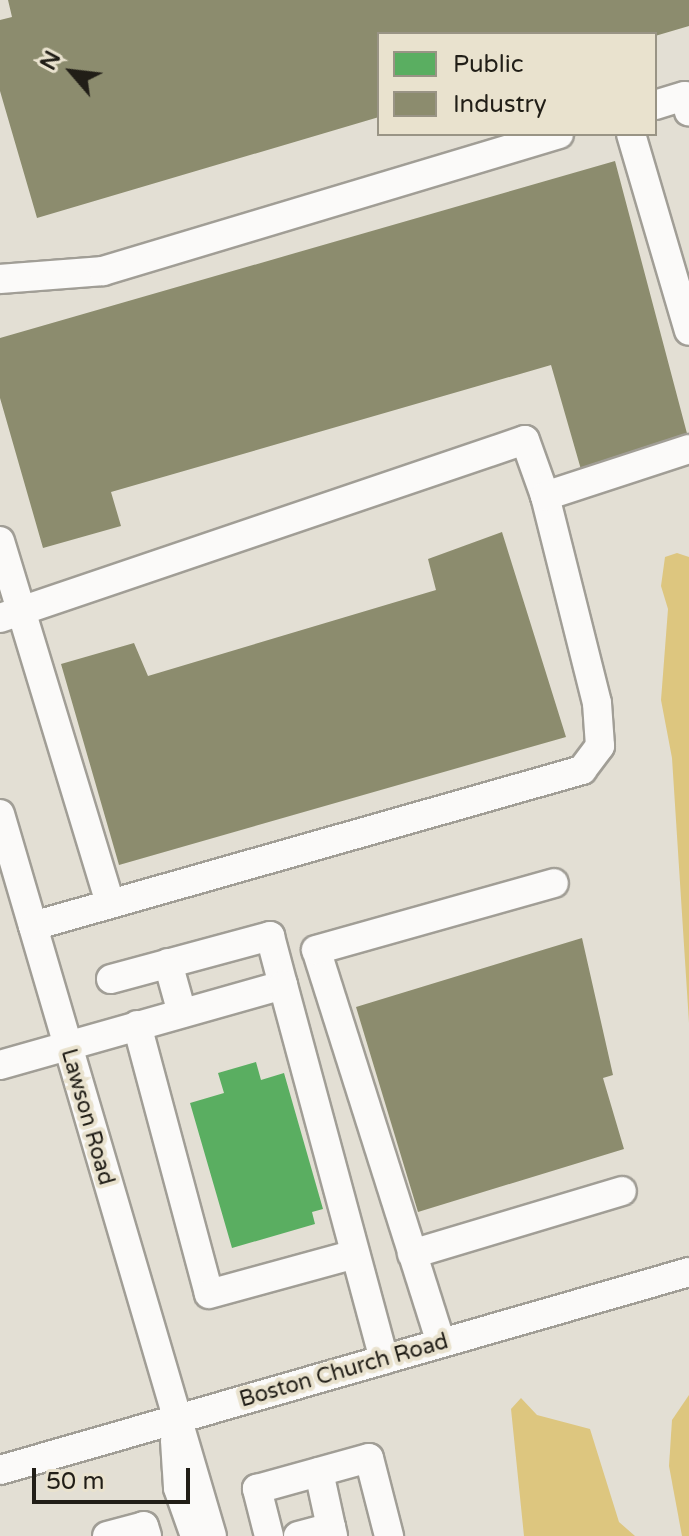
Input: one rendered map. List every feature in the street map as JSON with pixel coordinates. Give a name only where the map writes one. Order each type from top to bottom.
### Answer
[{"type":"street","points":[[657,104],[685,96],[689,112]]},
{"type":"street","points":[[0,279],[103,271],[552,136]]},
{"type":"street","points":[[632,136],[689,331]]},
{"type":"street","points":[[10,614],[525,440],[545,496],[597,703],[600,746],[582,770],[33,926]]},
{"type":"street","points":[[545,496],[689,449]]},
{"type":"street","points":[[0,541],[10,614],[110,903]]},
{"type":"street","name":"Lawson Road","points":[[0,814],[10,884],[33,926],[174,1420]]},
{"type":"street","points":[[441,1343],[316,950],[554,883]]},
{"type":"street","points":[[111,979],[270,936],[384,1360]]},
{"type":"street","points":[[168,963],[182,1013]]},
{"type":"street","points":[[0,1065],[283,985]]},
{"type":"street","points":[[137,1025],[209,1294],[355,1254]]},
{"type":"street","points":[[412,1254],[622,1191]]},
{"type":"street","name":"Boston Church Road","points":[[0,1470],[689,1272]]},
{"type":"street","points":[[174,1420],[178,1488],[195,1536]]},
{"type":"street","points":[[174,1420],[202,1485],[212,1536]]},
{"type":"street","points":[[269,1536],[257,1489],[369,1458],[389,1536]]},
{"type":"street","points":[[298,1536],[332,1531],[319,1472]]},
{"type":"street","points":[[107,1536],[144,1526],[147,1536]]},
{"type":"shaded area","points":[[677,553],[689,557],[689,1023],[672,758],[661,700],[668,609],[661,586],[665,557]]},
{"type":"shaded area","points":[[689,1395],[689,1536],[682,1536],[669,1466],[672,1420]]},
{"type":"shaded area","points":[[521,1398],[537,1415],[590,1429],[619,1522],[635,1536],[524,1536],[511,1409]]},
{"type":"building: Public","points":[[256,1062],[261,1080],[284,1073],[323,1209],[312,1212],[315,1224],[232,1248],[190,1103],[224,1093],[218,1073]]},
{"type":"building: Industry","points":[[8,0],[689,0],[689,26],[657,35],[657,32],[377,32],[377,118],[37,218],[0,91],[0,20],[12,17]]},
{"type":"building: Industry","points":[[615,161],[689,441],[582,473],[551,365],[111,492],[121,526],[43,548],[0,398],[0,338]]},
{"type":"building: Industry","points":[[502,532],[566,737],[119,865],[61,664],[134,643],[148,676],[436,590],[428,559]]},
{"type":"building: Industry","points":[[582,938],[613,1075],[603,1078],[624,1149],[418,1212],[356,1007]]}]
